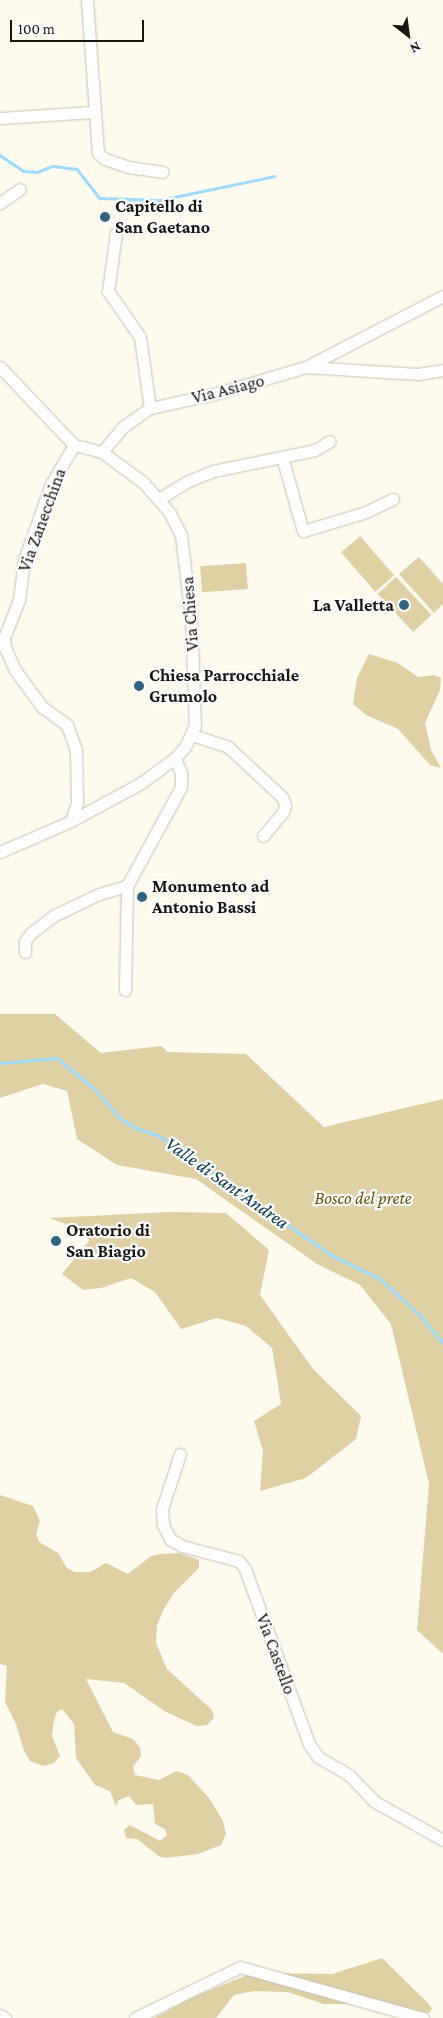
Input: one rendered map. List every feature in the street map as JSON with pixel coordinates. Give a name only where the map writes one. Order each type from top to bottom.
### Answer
[{"type":"street","points":[[87,0],[96,147],[101,157],[128,167],[163,172]]},
{"type":"street","points":[[0,118],[93,112]]},
{"type":"street","points":[[0,203],[20,189]]},
{"type":"street","points":[[116,232],[108,291],[140,337],[150,408]]},
{"type":"street","name":"Via Asiago","points":[[102,452],[124,426],[150,408],[214,394],[306,367],[443,296]]},
{"type":"street","points":[[0,367],[74,445],[102,452]]},
{"type":"street","name":"Via Asiago","points":[[306,367],[418,374],[443,370]]},
{"type":"street","points":[[159,499],[186,482],[213,471],[315,450],[330,441]]},
{"type":"street","name":"Via Zanecchina","points":[[70,821],[77,803],[76,750],[67,725],[42,707],[16,670],[4,648],[4,638],[19,600],[24,560],[51,484],[74,445]]},
{"type":"street","name":"Via Chiesa","points":[[70,821],[141,783],[175,758],[192,734],[195,714],[188,578],[181,535],[159,499],[144,483],[102,452]]},
{"type":"street","points":[[282,457],[303,531],[366,512],[393,499]]},
{"type":"street","points":[[192,734],[228,747],[282,797],[286,805],[283,812],[263,836]]},
{"type":"street","points":[[125,990],[127,886],[181,787],[181,773],[175,758]]},
{"type":"street","points":[[0,852],[70,821]]},
{"type":"street","points":[[26,952],[25,941],[31,933],[55,915],[100,894],[127,886]]},
{"type":"street","name":"Via Castello","points":[[180,1454],[162,1510],[163,1525],[170,1539],[182,1546],[239,1561],[245,1569],[309,1744],[318,1757],[349,1774],[374,1802],[443,1840]]},
{"type":"street","points":[[135,2018],[240,1967],[423,2018]]},
{"type":"street","points":[[0,2015],[5,2018]]},
{"type":"green space","points":[[360,536],[394,575],[375,592],[341,552]]},
{"type":"green space","points":[[419,557],[443,584],[443,604],[434,613],[399,574]]},
{"type":"green space","points":[[246,563],[248,589],[202,592],[200,566]]},
{"type":"green space","name":"La Valletta","points":[[396,577],[431,615],[413,632],[378,594]]},
{"type":"green space","points":[[369,654],[398,663],[418,677],[434,675],[441,678],[440,690],[425,723],[431,750],[441,768],[430,765],[398,729],[366,715],[353,704],[357,678]]},
{"type":"green space","name":"Bosco del prete","points":[[0,1014],[55,1014],[101,1053],[161,1046],[168,1052],[246,1054],[324,1127],[443,1099],[443,1654],[417,1630],[429,1484],[391,1324],[360,1285],[317,1264],[196,1179],[117,1165],[77,1139],[67,1091],[43,1084],[0,1098]]},
{"type":"green space","points":[[169,1212],[226,1213],[269,1250],[260,1295],[313,1369],[361,1416],[356,1439],[306,1478],[260,1491],[263,1451],[254,1421],[281,1404],[272,1348],[246,1326],[217,1318],[181,1329],[155,1292],[131,1278],[101,1288],[83,1290],[62,1274],[89,1241],[85,1231],[49,1218]]},
{"type":"green space","points":[[0,1495],[33,1506],[40,1521],[36,1534],[39,1542],[58,1553],[67,1568],[75,1572],[90,1572],[106,1563],[128,1574],[151,1556],[161,1554],[180,1553],[199,1560],[199,1568],[174,1593],[165,1607],[157,1625],[156,1643],[167,1669],[212,1710],[214,1718],[207,1725],[197,1726],[166,1712],[124,1683],[86,1679],[113,1732],[133,1739],[140,1747],[141,1756],[133,1767],[135,1775],[159,1780],[176,1771],[188,1775],[209,1798],[223,1821],[226,1834],[221,1845],[198,1854],[166,1858],[160,1857],[137,1839],[126,1838],[124,1830],[130,1825],[160,1841],[167,1835],[165,1829],[155,1824],[153,1804],[136,1805],[129,1796],[119,1800],[116,1806],[110,1791],[95,1785],[76,1758],[74,1724],[62,1709],[57,1712],[54,1720],[52,1736],[60,1756],[54,1763],[43,1766],[30,1761],[24,1751],[16,1724],[5,1702],[7,1666],[0,1664]]},
{"type":"green space","points":[[382,1958],[429,2004],[432,2009],[429,2013],[371,2004],[324,2004],[287,1992],[254,1991],[234,1995],[216,2018],[154,2018],[195,1996],[245,1976],[264,1973],[332,1974]]},
{"type":"waterway","points":[[0,155],[24,171],[37,172],[53,166],[77,169],[100,198],[160,200],[275,176]]},
{"type":"waterway","name":"Valle di Sant'Andrea","points":[[0,1063],[57,1058],[95,1089],[120,1118],[136,1128],[158,1135],[331,1255],[379,1278],[418,1313],[443,1343]]},
{"type":"place","name":"Capitello di San Gaetano","points":[[105,217]]},
{"type":"place","name":"La Valletta","points":[[404,605]]},
{"type":"place","name":"Chiesa Parrocchiale Grumolo","points":[[139,686]]},
{"type":"place","name":"Monumento ad Antonio Bassi","points":[[142,897]]},
{"type":"place","name":"Oratorio di San Biagio","points":[[56,1241]]}]
